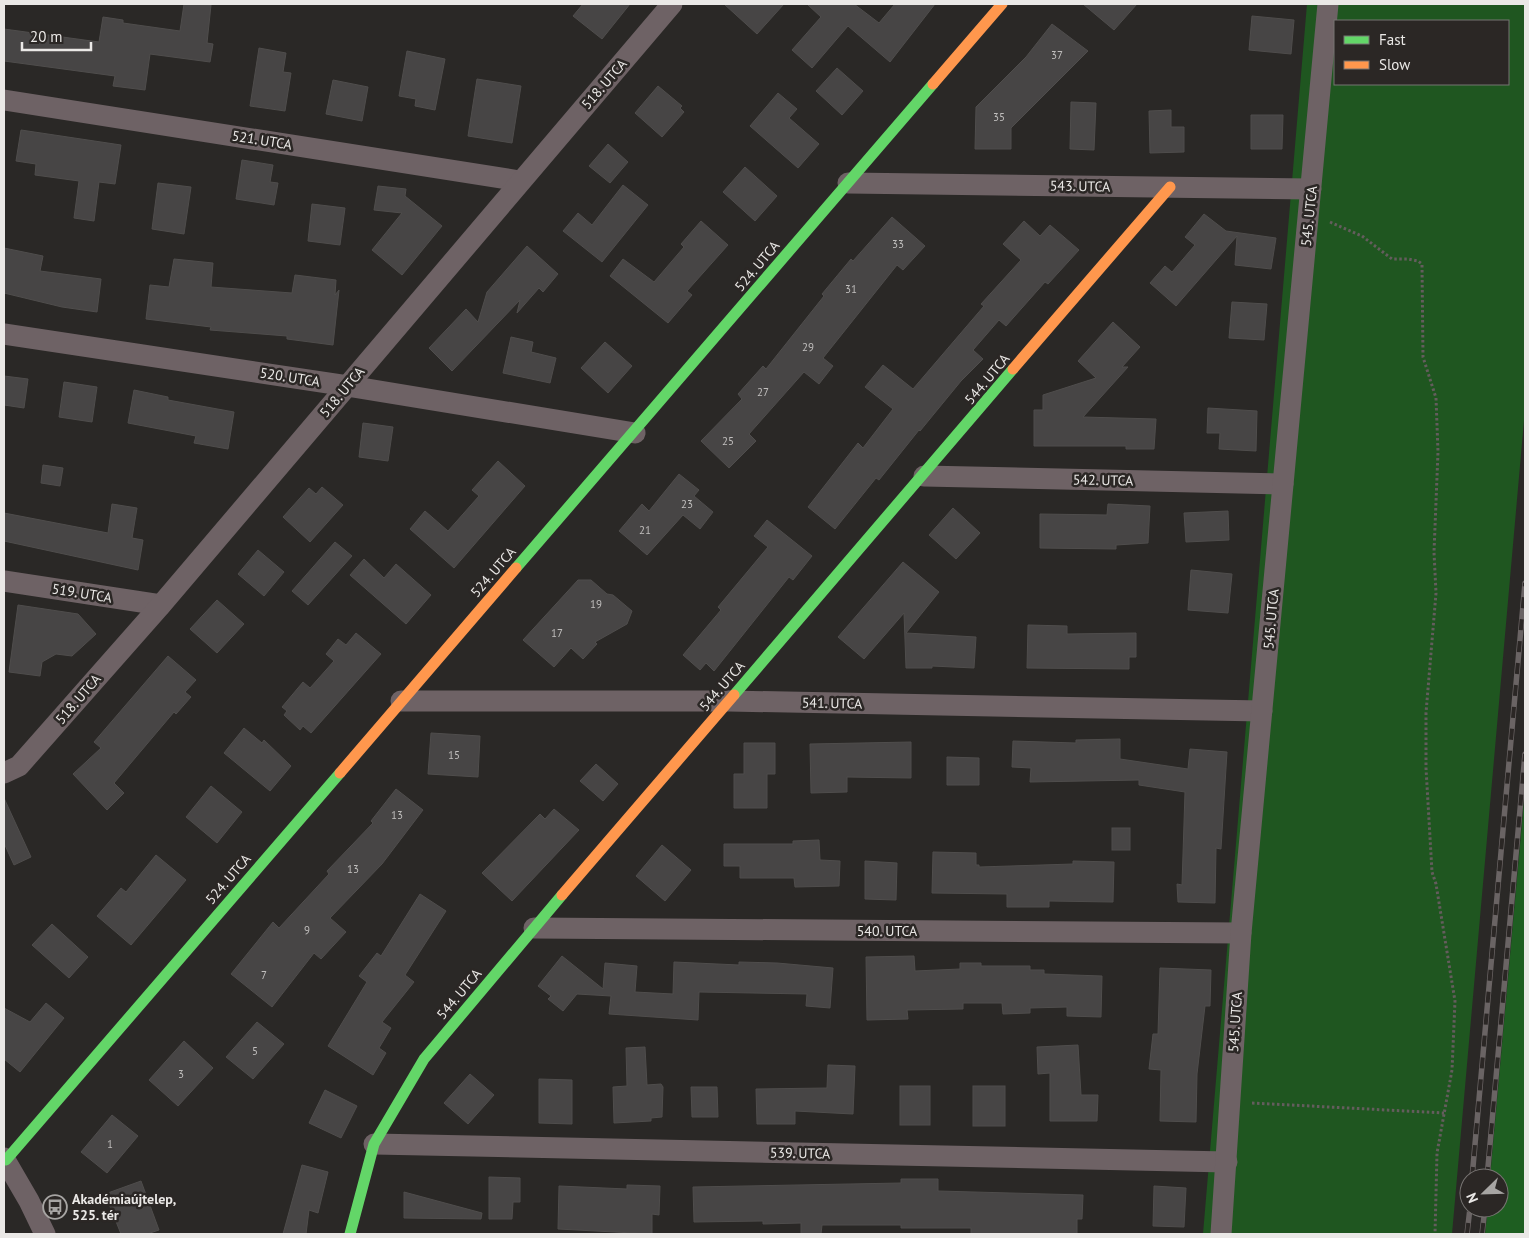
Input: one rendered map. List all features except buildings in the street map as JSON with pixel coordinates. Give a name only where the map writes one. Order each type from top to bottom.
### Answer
[{"type":"street","name":"518. UTCA","points":[[4,773],[19,766],[160,605],[672,4]]},
{"type":"street","name":"524. UTCA","points":[[5,1159],[635,432],[1002,4]]},
{"type":"street","name":"545. UTCA","points":[[1221,1234],[1241,934],[1328,4]]},
{"type":"street","name":"521. UTCA","points":[[4,100],[520,181]]},
{"type":"street","name":"543. UTCA","points":[[848,183],[1170,188],[1311,188]]},
{"type":"street","name":"544. UTCA","points":[[350,1234],[374,1144],[424,1059],[534,928],[1170,188]]},
{"type":"street","name":"520. UTCA","points":[[4,334],[635,432]]},
{"type":"street","name":"542. UTCA","points":[[924,476],[1282,484]]},
{"type":"street","name":"519. UTCA","points":[[4,581],[160,605]]},
{"type":"street","name":"541. UTCA","points":[[401,700],[729,701],[1262,711]]},
{"type":"street","name":"540. UTCA","points":[[534,928],[1241,934]]},
{"type":"street","name":"539. UTCA","points":[[374,1144],[1226,1162]]},
{"type":"street","points":[[5,1159],[45,1234]]},
{"type":"path","points":[[1309,213],[1362,236],[1392,259],[1418,261],[1422,264],[1423,271],[1422,357],[1436,398],[1438,452],[1434,552],[1436,593],[1426,713],[1427,803],[1432,872],[1451,968],[1455,1001],[1452,1070],[1437,1153],[1435,1234]]},
{"type":"path","points":[[1230,1102],[1444,1113]]},
{"type":"green space","points":[[1307,4],[1525,4],[1525,409],[1452,1234],[1203,1234]]},
{"type":"green space","points":[[1525,790],[1525,1234],[1485,1234],[1487,1218],[1509,1218],[1509,1168],[1491,1168]]},
{"type":"railway","points":[[1473,1168],[1525,583]]},
{"type":"railway","points":[[1488,1168],[1525,754]]},
{"type":"railway","points":[[1467,1234],[1469,1218]]},
{"type":"railway","points":[[1482,1234],[1484,1218]]},
{"type":"traffic: fast","points":[[516,568],[933,84]]},
{"type":"traffic: fast","points":[[734,695],[1013,369]]},
{"type":"traffic: fast","points":[[6,1160],[340,773]]},
{"type":"traffic: fast","points":[[350,1234],[374,1144],[424,1059],[562,895]]},
{"type":"traffic: slow","points":[[933,84],[1002,4]]},
{"type":"traffic: slow","points":[[1013,369],[1170,187]]},
{"type":"traffic: slow","points":[[340,773],[516,568]]},
{"type":"traffic: slow","points":[[562,895],[734,695]]},
{"type":"place","name":"Akadémiaújtelep, 525. tér","points":[[55,1207]]}]
